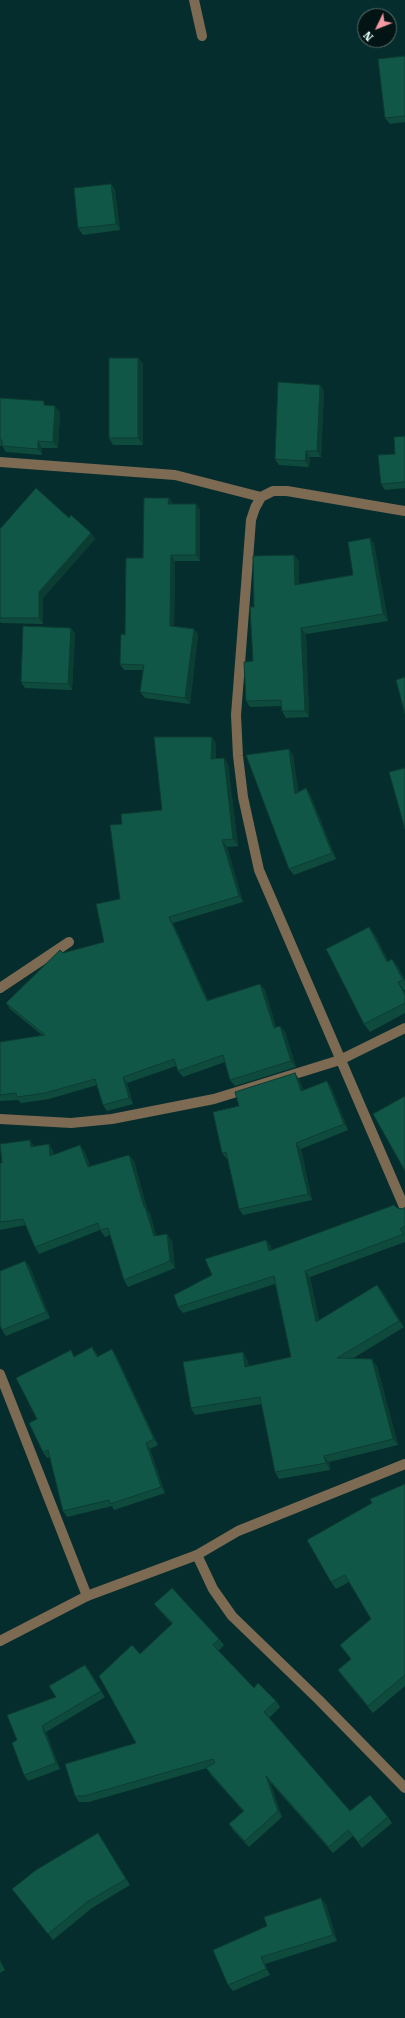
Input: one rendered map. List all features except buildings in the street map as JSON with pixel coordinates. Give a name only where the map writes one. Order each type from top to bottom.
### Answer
[{"type":"street","points":[[194,0],[202,36]]},
{"type":"street","points":[[0,462],[175,475],[261,496],[273,491],[294,491],[381,508],[405,511]]},
{"type":"street","points":[[261,496],[251,520],[237,700],[238,756],[243,797],[259,870],[405,1209]]},
{"type":"street","points":[[0,988],[69,942]]},
{"type":"street","points":[[0,1119],[71,1123],[112,1119],[214,1099],[340,1060],[405,1028]]},
{"type":"street","points":[[0,1374],[87,1596]]},
{"type":"street","points":[[0,1641],[87,1596],[197,1555],[238,1531],[405,1464]]},
{"type":"street","points":[[197,1555],[213,1589],[232,1616],[319,1700],[405,1788]]}]
